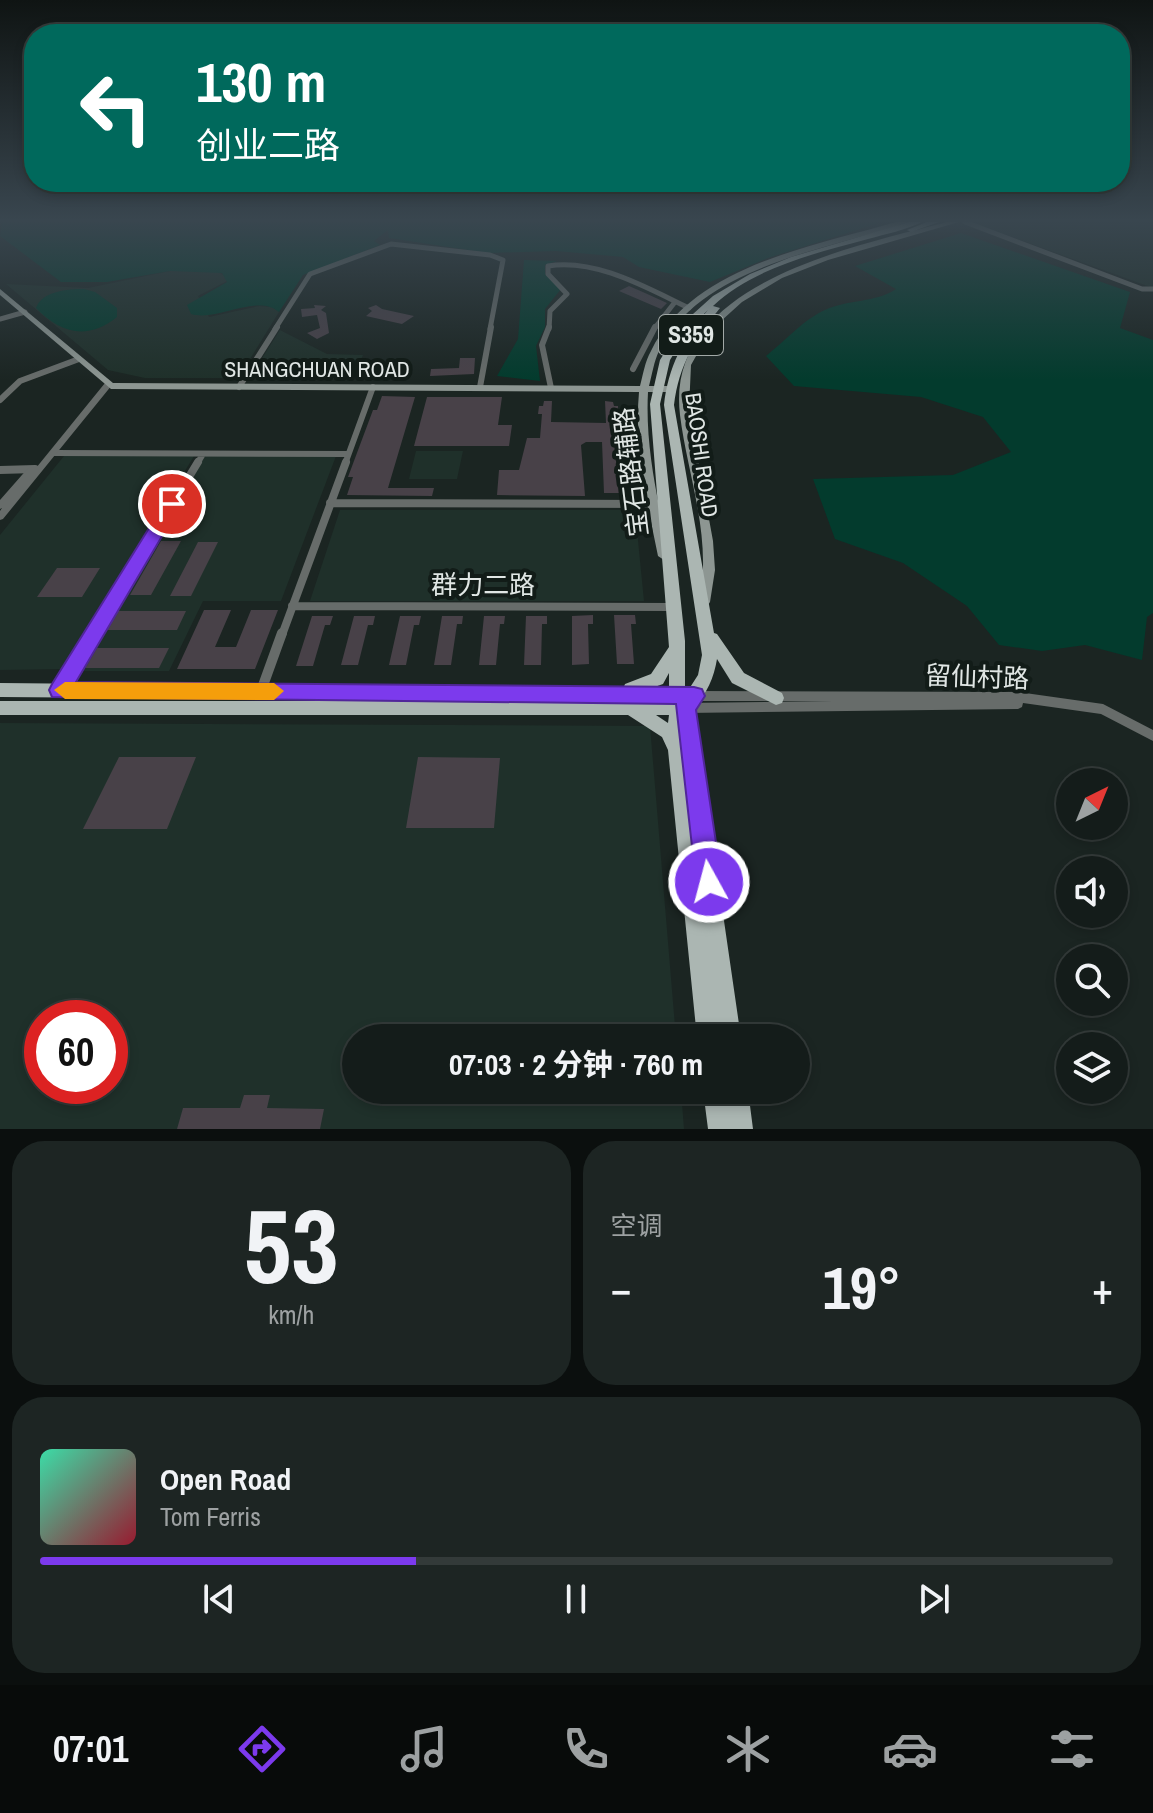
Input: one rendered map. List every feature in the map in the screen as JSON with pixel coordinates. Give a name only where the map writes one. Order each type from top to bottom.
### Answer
[{"type":"main road","points":[[643,388],[662,339],[689,308],[721,284],[742,275]]},
{"type":"main road","name":"BAOSHI ROAD","points":[[683,702],[656,389],[673,341],[707,302],[729,287],[759,275]]},
{"type":"main road","name":"BAOSHI ROAD","points":[[683,702],[709,670],[708,626],[669,405],[670,389],[685,343],[718,305],[739,291],[778,275]]},
{"type":"main road","points":[[704,602],[710,561],[683,396],[694,345],[725,309],[772,281],[790,275]]},
{"type":"main road","points":[[0,291],[108,385]]},
{"type":"main road","name":"SHANGCHUAN ROAD","points":[[108,385],[670,389]]},
{"type":"main road","name":"宝石路辅路","points":[[643,388],[653,504],[674,602]]},
{"type":"main road","points":[[708,626],[720,654],[738,678],[776,698]]},
{"type":"main road","points":[[618,693],[657,679],[669,662],[677,641]]},
{"type":"main road","points":[[0,690],[618,693],[683,702]]},
{"type":"main road","points":[[0,708],[630,708],[683,702]]},
{"type":"main road","points":[[683,702],[677,753],[707,1024]]},
{"type":"main road","points":[[683,702],[727,1024]]},
{"type":"main road","points":[[630,708],[669,732],[677,753]]},
{"type":"main road","points":[[717,1104],[720,1129]]},
{"type":"main road","points":[[738,1104],[741,1129]]},
{"type":"street","points":[[239,387],[311,275]]},
{"type":"street","points":[[480,387],[502,275]]},
{"type":"street","points":[[549,275],[567,294],[550,311],[549,333],[542,345],[551,388]]},
{"type":"street","points":[[614,275],[689,308]]},
{"type":"street","points":[[1104,275],[1153,289]]},
{"type":"street","points":[[633,369],[653,330],[675,302]]},
{"type":"street","points":[[0,319],[25,312]]},
{"type":"street","points":[[0,400],[20,381],[79,359]]},
{"type":"street","points":[[0,506],[54,453],[108,385]]},
{"type":"street","points":[[0,517],[100,390],[108,385]]},
{"type":"street","points":[[261,691],[373,387]]},
{"type":"street","points":[[54,453],[348,454]]},
{"type":"street","points":[[60,690],[203,454]]},
{"type":"street","points":[[0,470],[36,469]]},
{"type":"street","points":[[330,503],[653,504]]},
{"type":"street","name":"群力二路","points":[[292,606],[674,602]]},
{"type":"street","name":"留仙村路","points":[[683,702],[776,698],[1018,697],[1044,702]]},
{"type":"street","name":"留仙村路","points":[[683,702],[1044,702]]},
{"type":"street","points":[[1044,702],[1103,709],[1153,736]]},
{"type":"shaded area","points":[[152,275],[223,275],[227,281],[198,296],[209,317],[259,306],[273,307],[279,312],[240,375],[232,378],[145,378],[108,370],[6,284],[88,288]]},
{"type":"shaded area","points":[[1116,275],[1153,275],[1153,288]]},
{"type":"shaded area","points":[[280,330],[327,354],[363,355],[353,379],[259,378],[252,374]]},
{"type":"shaded area","points":[[416,451],[463,451],[457,479],[409,479]]},
{"type":"shaded area","points":[[64,456],[194,456],[65,669],[0,670],[0,535]]},
{"type":"shaded area","points":[[205,456],[336,456],[281,601],[203,601],[169,671],[79,671]]},
{"type":"shaded area","points":[[340,510],[635,510],[644,601],[310,601]]},
{"type":"shaded area","points":[[0,723],[650,726],[675,1024],[342,1024],[342,1104],[682,1104],[684,1129],[0,1129]]},
{"type":"green space","points":[[51,275],[149,275],[107,282],[61,282]]},
{"type":"green space","points":[[223,275],[304,275],[279,312],[260,305],[213,314],[191,314],[187,305],[227,282]]},
{"type":"green space","points":[[523,275],[546,275],[561,289],[545,309],[545,327],[536,346],[540,381],[497,376],[518,339]]},
{"type":"green space","points":[[675,275],[728,275],[710,282]]},
{"type":"green space","points":[[870,275],[1080,275],[1130,292],[1120,328],[1153,340],[1153,613],[1147,617],[1142,660],[1085,645],[1042,651],[999,645],[967,606],[903,563],[835,539],[813,479],[953,475],[1011,452],[983,417],[921,397],[794,386],[766,356],[817,314],[879,297],[896,289]]},
{"type":"green space","points":[[84,289],[95,292],[117,308],[117,317],[95,329],[74,331],[45,317],[36,308],[50,295]]},
{"type":"building","points":[[629,286],[667,303],[661,309],[619,291]]},
{"type":"building","points":[[314,305],[326,306],[321,310],[326,313],[329,333],[317,339],[307,333],[320,328],[317,315],[302,317],[301,309],[315,308]]},
{"type":"building","points":[[376,305],[414,316],[402,324],[366,316],[372,311],[368,308]]},
{"type":"building","points":[[460,358],[475,358],[474,374],[430,376],[431,369],[459,368]]},
{"type":"building","points":[[382,396],[415,397],[388,488],[434,488],[432,496],[347,495],[353,477],[348,477],[373,410],[377,410]]},
{"type":"building","points":[[427,397],[502,397],[498,425],[512,425],[509,446],[414,446]]},
{"type":"building","points":[[544,401],[552,401],[551,422],[606,423],[605,401],[618,406],[621,493],[604,493],[602,442],[586,442],[581,445],[585,496],[497,495],[499,470],[519,470],[527,438],[540,438],[542,414],[538,414],[539,406],[543,406]]},
{"type":"building","points":[[161,541],[181,541],[151,595],[130,595]]},
{"type":"building","points":[[198,542],[218,542],[191,596],[170,596]]},
{"type":"building","points":[[57,568],[100,568],[82,597],[37,597]]},
{"type":"building","points":[[204,610],[231,610],[215,647],[236,647],[251,610],[278,610],[255,669],[177,669]]},
{"type":"building","points":[[118,611],[186,611],[177,630],[107,630]]},
{"type":"building","points":[[593,615],[593,624],[588,624],[589,664],[572,665],[572,616]]},
{"type":"building","points":[[614,615],[635,615],[636,624],[631,624],[634,664],[617,664]]},
{"type":"building","points":[[312,616],[333,616],[330,625],[325,625],[313,666],[296,666]]},
{"type":"building","points":[[354,616],[375,616],[373,625],[368,625],[358,665],[341,665]]},
{"type":"building","points":[[400,616],[421,616],[419,625],[414,625],[406,665],[389,665]]},
{"type":"building","points":[[442,616],[463,616],[462,624],[457,624],[451,665],[434,665]]},
{"type":"building","points":[[484,616],[505,616],[504,624],[500,624],[496,665],[479,665]]},
{"type":"building","points":[[526,616],[547,616],[547,624],[542,624],[541,665],[524,665]]},
{"type":"building","points":[[97,648],[169,648],[159,668],[85,668]]},
{"type":"building","points":[[119,757],[196,757],[167,829],[83,829]]},
{"type":"building","points":[[418,757],[500,758],[494,828],[406,828]]},
{"type":"building","points":[[244,1095],[270,1095],[267,1108],[324,1109],[320,1129],[177,1129],[183,1108],[240,1108]]},
{"type":"slow traffic","points":[[65,690],[274,691]]},
{"type":"route","points":[[172,504],[60,690],[694,696],[685,708],[709,882]]}]
